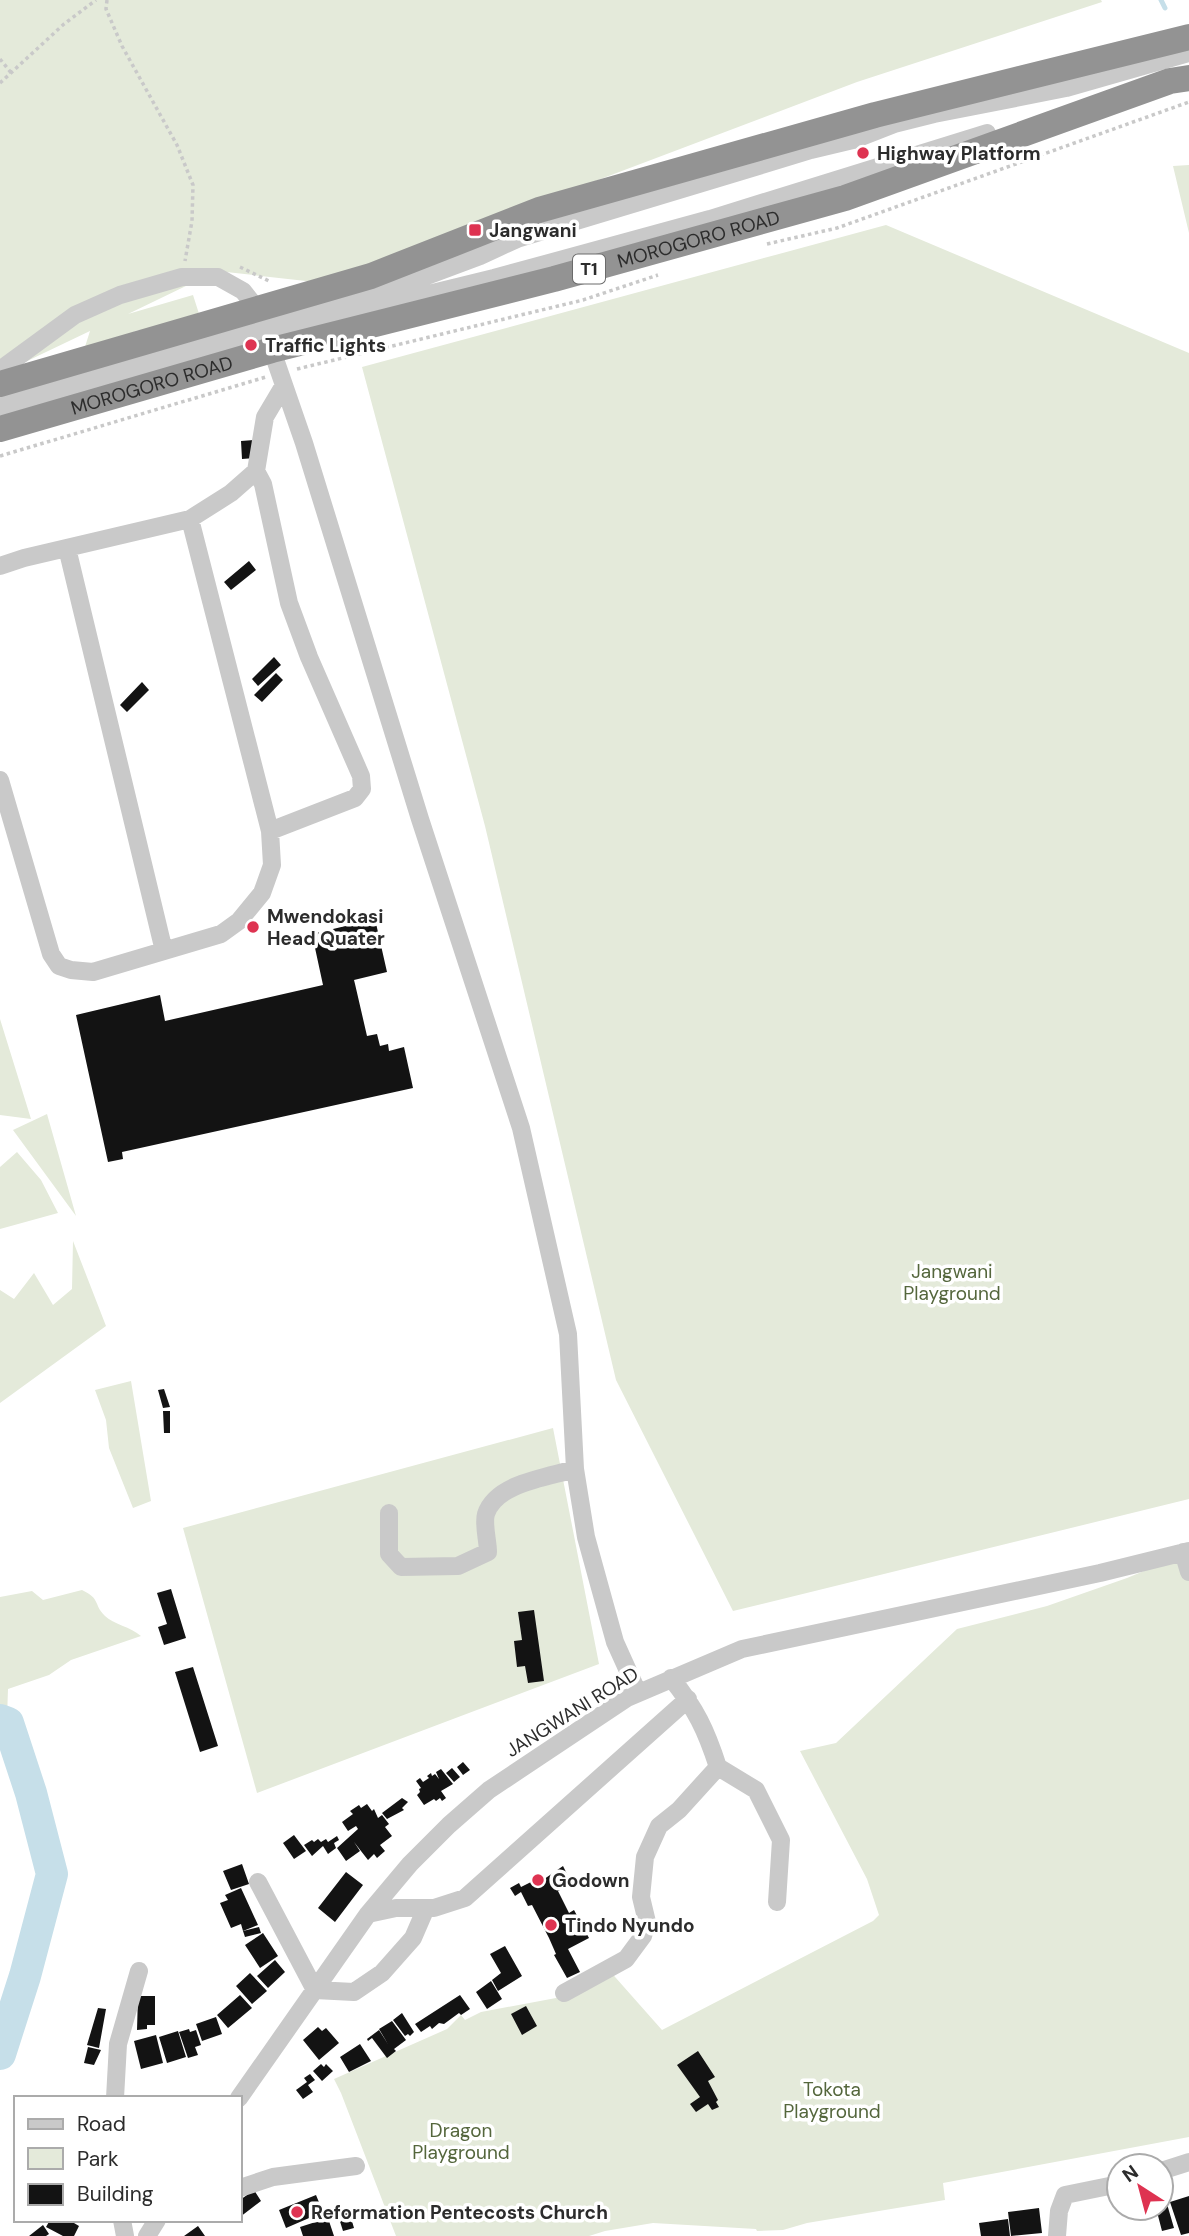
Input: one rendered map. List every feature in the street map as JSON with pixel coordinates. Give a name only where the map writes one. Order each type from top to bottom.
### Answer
[{"type":"highway","name":"MOROGORO ROAD","points":[[0,429],[265,331],[371,276],[539,210],[875,114],[1189,37]]},
{"type":"highway","name":"MOROGORO ROAD","points":[[0,384],[265,331],[554,279],[845,198],[1183,75]]},
{"type":"street","name":"MOROGORO ROAD","points":[[0,414],[397,287],[517,239],[811,150],[853,140],[894,124],[1066,88],[1189,53]]},
{"type":"street","points":[[0,370],[75,315],[120,295],[182,277],[218,277],[243,291],[265,331],[304,443],[420,819],[521,1128],[568,1334],[575,1469],[586,1537],[615,1642],[638,1693]]},
{"type":"street","name":"MOROGORO ROAD","points":[[0,400],[265,331]]},
{"type":"street","points":[[270,831],[355,798],[362,789],[361,776],[309,657],[289,603],[263,484],[256,471],[265,416],[284,385]]},
{"type":"street","points":[[0,566],[190,519],[231,493],[256,471]]},
{"type":"street","points":[[0,780],[51,954],[59,966],[93,972],[221,934],[254,906],[272,866],[270,831],[190,519]]},
{"type":"street","points":[[66,548],[164,951]]},
{"type":"street","points":[[389,1513],[389,1554],[401,1567],[458,1566],[488,1552],[486,1515],[494,1502],[513,1486],[575,1469]]},
{"type":"street","points":[[1186,1552],[1189,1572]]},
{"type":"street","name":"JANGWANI ROAD","points":[[240,2096],[368,1914],[410,1864],[489,1790],[583,1725],[638,1693],[742,1649],[1100,1573],[1186,1552]]},
{"type":"street","points":[[671,1678],[705,1727],[718,1767],[756,1790],[781,1840],[777,1902]]},
{"type":"street","points":[[368,1914],[396,1908],[434,1908],[465,1898],[688,1699]]},
{"type":"street","points":[[564,1993],[626,1959],[643,1936],[647,1922],[641,1897],[645,1857],[649,1847],[659,1826],[679,1810],[718,1767]]},
{"type":"street","points":[[258,1882],[315,1990],[354,1992],[382,1973],[413,1938],[426,1908]]},
{"type":"street","points":[[115,2096],[118,2044],[139,1971]]},
{"type":"street","points":[[242,2187],[273,2177],[356,2166]]},
{"type":"street","points":[[1057,2236],[1059,2211],[1065,2194],[1105,2187]]},
{"type":"path","points":[[0,83],[64,24],[96,0]]},
{"type":"path","points":[[107,0],[106,9],[122,46],[177,145],[193,185],[192,221],[182,277]]},
{"type":"path","points":[[0,59],[12,74]]},
{"type":"green space","points":[[0,0],[1102,2],[857,82],[524,208],[342,285],[217,271],[128,314],[193,295],[201,320],[135,331],[125,344],[84,350],[90,331],[0,374]]},
{"type":"green space","points":[[1189,165],[1189,233],[1173,166]]},
{"type":"green space","name":"Jangwani Playground","points":[[886,225],[1189,353],[1189,1499],[733,1611],[616,1380],[485,826],[362,367]]},
{"type":"green space","points":[[0,1019],[31,1119],[0,1115]]},
{"type":"green space","points":[[47,1114],[76,1216],[13,1130]]},
{"type":"green space","points":[[17,1152],[41,1180],[58,1213],[0,1229],[0,1167]]},
{"type":"green space","points":[[73,1241],[106,1326],[0,1403],[0,1290],[14,1299],[34,1273],[53,1305],[72,1289]]},
{"type":"green space","points":[[131,1381],[151,1501],[133,1508],[109,1448],[106,1420],[95,1390]]},
{"type":"green space","points":[[553,1428],[599,1664],[257,1793],[183,1528]]},
{"type":"green space","points":[[1189,1556],[1189,2137],[943,2183],[945,2200],[807,2223],[783,2230],[757,2231],[653,2223],[589,2236],[396,2236],[334,2079],[447,2029],[461,2015],[465,2020],[481,2012],[572,1995],[608,1969],[662,2030],[873,1921],[879,1915],[867,1879],[800,1751],[836,1743],[957,1629],[1047,1606],[1173,1559]]},
{"type":"green space","points":[[82,1590],[92,1596],[108,1619],[141,1636],[71,1660],[49,1675],[8,1689],[7,1718],[0,1716],[0,1597],[32,1591],[43,1600]]},
{"type":"building","points":[[254,440],[255,458],[242,459],[241,441]]},
{"type":"building","points":[[249,561],[256,570],[231,590],[224,582]]},
{"type":"building","points":[[274,657],[281,665],[258,686],[252,679]]},
{"type":"building","points":[[276,673],[283,680],[262,702],[254,695]]},
{"type":"building","points":[[142,682],[149,690],[127,712],[120,705]]},
{"type":"building","points":[[375,919],[387,972],[354,980],[367,1036],[377,1034],[380,1046],[388,1044],[389,1051],[404,1047],[413,1088],[122,1152],[123,1159],[108,1162],[76,1015],[160,995],[165,1021],[323,985],[312,934]]},
{"type":"building","points":[[164,1389],[170,1407],[163,1408],[158,1390]]},
{"type":"building","points":[[163,1411],[170,1411],[170,1433],[164,1433]]},
{"type":"building","points":[[171,1589],[186,1638],[164,1645],[158,1627],[167,1624],[157,1593]]},
{"type":"building","points":[[534,1610],[544,1681],[528,1683],[525,1666],[517,1667],[514,1641],[522,1640],[518,1612]]},
{"type":"building","points":[[193,1667],[218,1746],[200,1752],[175,1672]]},
{"type":"building","points":[[463,1762],[470,1770],[463,1775],[457,1767]]},
{"type":"building","points":[[452,1768],[460,1777],[454,1782],[446,1773]]},
{"type":"building","points":[[441,1769],[453,1784],[441,1791],[446,1798],[442,1801],[440,1798],[436,1801],[434,1799],[424,1805],[417,1795],[421,1788],[416,1781],[420,1778],[423,1782],[431,1773],[439,1779],[436,1772]]},
{"type":"building","points":[[402,1798],[408,1802],[402,1808],[404,1810],[387,1819],[382,1813]]},
{"type":"building","points":[[367,1804],[372,1811],[374,1809],[378,1818],[382,1815],[389,1824],[385,1827],[392,1836],[380,1845],[385,1851],[377,1858],[374,1854],[368,1860],[354,1842],[360,1851],[346,1861],[337,1848],[358,1829],[356,1826],[348,1831],[342,1822],[353,1814],[350,1811],[359,1805],[361,1808]]},
{"type":"building","points":[[294,1835],[306,1851],[294,1859],[283,1843]]},
{"type":"building","points":[[337,1836],[339,1840],[334,1843],[336,1848],[328,1854],[323,1846],[312,1856],[304,1845],[318,1839],[321,1842],[326,1839],[328,1842]]},
{"type":"building","points":[[242,1864],[249,1884],[231,1890],[223,1871]]},
{"type":"building","points":[[563,1866],[572,1884],[558,1891],[569,1913],[574,1910],[589,1938],[568,1949],[580,1972],[567,1978],[532,1905],[528,1906],[521,1892],[515,1896],[510,1888],[519,1883],[521,1887],[535,1880],[537,1884]]},
{"type":"building","points":[[346,1872],[363,1885],[335,1922],[318,1908]]},
{"type":"building","points":[[241,1888],[258,1925],[243,1931],[241,1924],[231,1928],[220,1903],[228,1900],[225,1895]]},
{"type":"building","points":[[259,1927],[261,1933],[245,1937],[243,1931]]},
{"type":"building","points":[[263,1933],[278,1956],[260,1968],[245,1945]]},
{"type":"building","points":[[505,1946],[522,1976],[498,1991],[492,1980],[501,1973],[490,1954]]},
{"type":"building","points":[[275,1960],[285,1972],[268,1988],[257,1976]]},
{"type":"building","points":[[250,1973],[267,1991],[252,2004],[236,1986]]},
{"type":"building","points":[[491,1981],[502,1999],[487,2009],[476,1992]]},
{"type":"building","points":[[240,1995],[252,2008],[228,2028],[217,2015]]},
{"type":"building","points":[[460,1995],[470,2009],[444,2024],[439,2023],[432,2029],[430,2026],[421,2032],[415,2024]]},
{"type":"building","points":[[138,1996],[155,1996],[155,2025],[147,2025],[147,2029],[137,2030]]},
{"type":"building","points":[[526,2006],[537,2026],[522,2035],[511,2014]]},
{"type":"building","points":[[98,2008],[106,2009],[99,2048],[87,2045]]},
{"type":"building","points":[[402,2013],[414,2032],[410,2036],[405,2036],[393,2020]]},
{"type":"building","points":[[216,2017],[222,2034],[202,2041],[196,2024]]},
{"type":"building","points":[[392,2021],[406,2040],[387,2058],[372,2038],[368,2041],[367,2039],[379,2030],[388,2044],[379,2029]]},
{"type":"building","points":[[318,2027],[322,2031],[326,2028],[339,2043],[319,2060],[303,2040]]},
{"type":"building","points":[[189,2029],[190,2032],[196,2030],[201,2045],[195,2047],[198,2055],[188,2058],[179,2032]]},
{"type":"building","points":[[178,2031],[186,2057],[167,2063],[159,2037]]},
{"type":"building","points":[[156,2035],[163,2063],[141,2069],[134,2041]]},
{"type":"building","points":[[360,2044],[371,2061],[349,2072],[340,2057]]},
{"type":"building","points":[[88,2047],[101,2050],[94,2065],[84,2063]]},
{"type":"building","points":[[698,2051],[715,2077],[708,2081],[719,2107],[712,2110],[708,2104],[696,2112],[690,2104],[700,2097],[677,2065]]},
{"type":"building","points":[[321,2064],[324,2067],[326,2064],[333,2071],[322,2081],[313,2071]]},
{"type":"building","points":[[310,2074],[315,2080],[308,2085],[313,2092],[303,2099],[296,2090],[307,2082],[304,2078]]},
{"type":"building","points":[[254,2190],[261,2201],[242,2215],[242,2199]]},
{"type":"building","points":[[316,2195],[323,2212],[286,2228],[279,2210]]},
{"type":"building","points":[[1189,2196],[1189,2233],[1181,2235],[1175,2217],[1175,2200]]},
{"type":"building","points":[[1039,2208],[1042,2233],[1011,2236],[1008,2212]]},
{"type":"building","points":[[349,2211],[354,2228],[343,2231],[338,2215]]},
{"type":"building","points":[[328,2218],[334,2236],[303,2236],[300,2227]]},
{"type":"building","points":[[1008,2219],[1010,2236],[981,2236],[979,2223]]},
{"type":"building","points":[[49,2222],[72,2222],[79,2226],[74,2236],[63,2236],[46,2227]]},
{"type":"building","points":[[1160,2222],[1172,2222],[1174,2228],[1162,2231]]},
{"type":"building","points":[[43,2225],[49,2234],[29,2236]]},
{"type":"building","points":[[198,2226],[205,2236],[184,2236]]},
{"type":"waterway","points":[[1161,0],[1165,8]]},
{"type":"waterway","points":[[0,1720],[8,1723],[31,1793],[52,1874],[25,1976],[0,2054]]},
{"type":"place","name":"Highway Platform","points":[[863,153]]},
{"type":"place","name":"Jangwani","points":[[475,230]]},
{"type":"place","name":"Traffic Lights","points":[[251,345]]},
{"type":"place","name":"Mwendokasi Head Quater","points":[[253,927]]},
{"type":"place","name":"Godown","points":[[538,1880]]},
{"type":"place","name":"Tindo Nyundo","points":[[551,1925]]},
{"type":"place","name":"Reformation Pentecosts Church","points":[[297,2212]]},
{"type":"park label","name":"Tokota Playground","points":[[832,2100]]},
{"type":"park label","name":"Dragon Playground","points":[[461,2141]]}]
